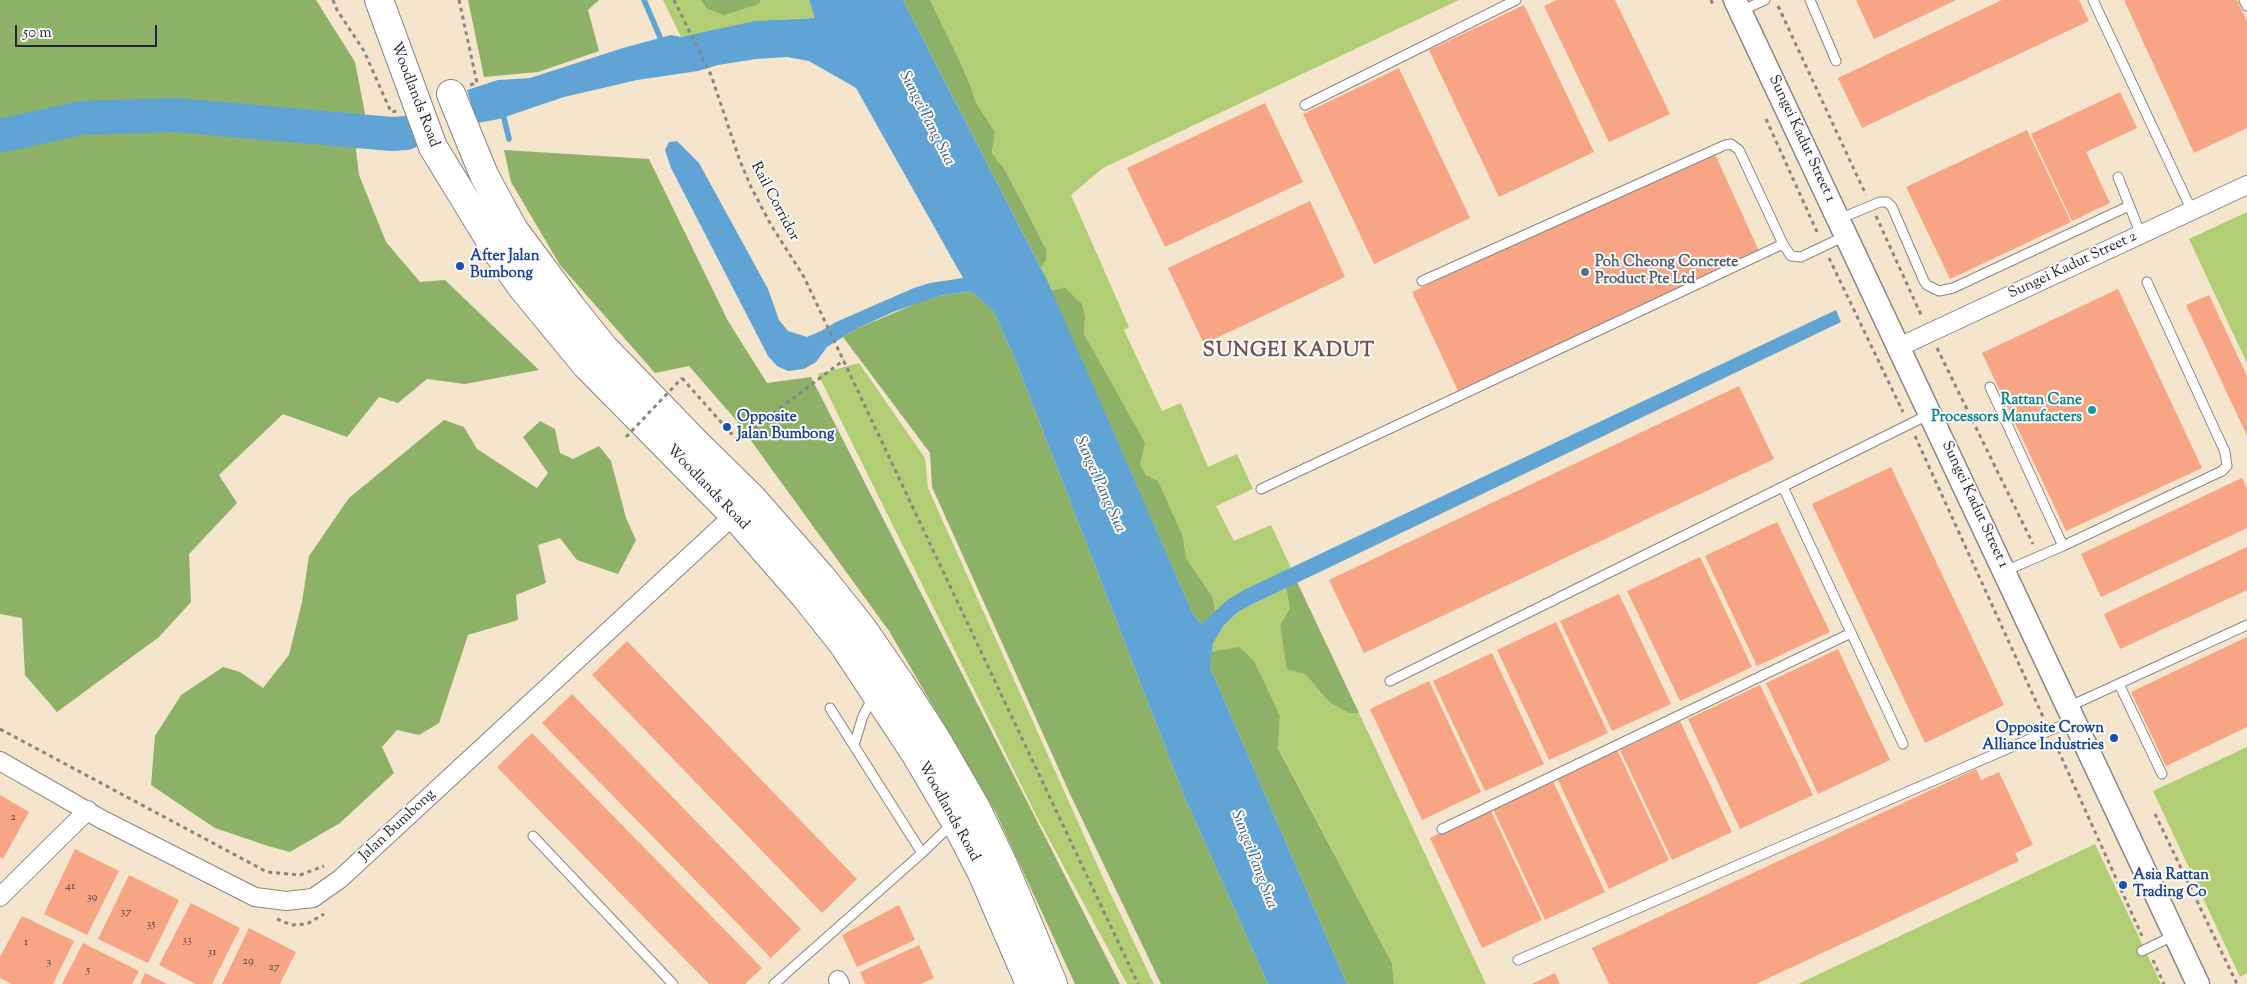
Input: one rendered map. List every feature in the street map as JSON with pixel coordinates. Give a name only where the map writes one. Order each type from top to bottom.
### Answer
[{"type":"main road","name":"Woodlands Road","points":[[379,0],[410,108],[496,250],[553,326],[616,396],[734,515],[804,595],[843,644],[915,753],[955,821],[982,873],[1030,984]]},
{"type":"main road","name":"Woodlands Road","points":[[451,94],[484,175],[514,230],[572,308],[604,348],[752,498],[791,542],[862,628],[900,682],[935,737],[976,808],[1011,882],[1053,984]]},
{"type":"street","name":"Sungei Kadut Street 1","points":[[1730,6],[1843,227],[2197,984]]},
{"type":"street","name":"Sungei Kadut Street 2","points":[[1899,347],[2192,211],[2246,190]]},
{"type":"street","name":"Jalan Bumbong","points":[[0,761],[101,819],[255,897],[286,901],[313,898],[340,879],[734,515]]},
{"type":"street","points":[[0,897],[88,810]]},
{"type":"lane","points":[[1305,105],[1516,0]]},
{"type":"lane","points":[[1730,6],[1765,0]]},
{"type":"lane","points":[[1810,0],[1836,61]]},
{"type":"lane","points":[[2093,0],[2192,211]]},
{"type":"lane","points":[[2244,0],[2247,6]]},
{"type":"lane","points":[[1422,281],[1731,144],[1739,150],[1783,244],[1791,256],[1796,257],[1823,246],[1843,227],[1880,202],[1888,202],[1924,281],[1933,289],[1946,291],[2129,206]]},
{"type":"lane","points":[[2118,177],[2141,235]]},
{"type":"lane","points":[[1261,489],[1783,244]]},
{"type":"lane","points":[[2004,571],[2063,546],[2222,471],[2227,466],[2225,452],[2147,282]]},
{"type":"lane","points":[[1990,387],[2063,546]]},
{"type":"lane","points":[[1390,681],[1930,414]]},
{"type":"lane","points":[[1783,487],[1903,744]]},
{"type":"lane","points":[[1518,960],[2049,731],[2071,713],[2119,684],[2247,625]]},
{"type":"lane","points":[[1442,829],[1851,633]]},
{"type":"lane","points":[[2119,684],[2162,774]]},
{"type":"lane","points":[[854,745],[863,716],[876,692]]},
{"type":"lane","points":[[830,708],[922,853]]},
{"type":"lane","points":[[774,984],[922,853],[955,821]]},
{"type":"lane","points":[[532,836],[673,984]]},
{"type":"lane","points":[[2145,950],[2175,935]]},
{"type":"path","points":[[333,0],[337,10],[364,50],[391,112],[410,108]]},
{"type":"path","points":[[459,0],[477,83]]},
{"type":"path","name":"Rail Corridor","points":[[674,0],[711,75],[740,161],[751,187],[771,225],[804,277],[1138,984]]},
{"type":"path","points":[[1711,0],[1730,6]]},
{"type":"path","points":[[1763,112],[1823,246],[1909,424],[2049,731],[2145,950],[2164,984]]},
{"type":"path","points":[[626,437],[682,378],[737,440],[844,360]]},
{"type":"path","points":[[0,729],[267,872],[300,875],[312,872],[327,864]]},
{"type":"path","points":[[2155,814],[2237,984]]},
{"type":"path","points":[[274,918],[291,925],[307,924],[330,910]]},
{"type":"green space","points":[[0,0],[316,0],[355,62],[366,119],[356,150],[359,175],[386,242],[420,282],[445,280],[539,370],[465,384],[427,379],[398,403],[379,397],[347,437],[283,414],[219,475],[237,503],[189,554],[191,602],[159,637],[57,712],[25,675],[22,618],[0,614]]},
{"type":"green space","points":[[468,0],[599,0],[588,10],[599,51],[538,72],[484,77]]},
{"type":"green space","points":[[663,0],[701,0],[706,8],[759,4],[761,0],[809,0],[816,18],[785,19],[681,37]]},
{"type":"green space","points":[[701,0],[761,0],[759,4],[724,15],[706,8]]},
{"type":"green space","points":[[903,0],[930,0],[956,53],[976,103],[995,132],[992,153],[1005,170],[1046,249],[1046,260],[1041,268]]},
{"type":"green space","points":[[930,0],[1459,0],[1103,168],[1071,195],[1129,327],[1124,330],[1162,411],[1181,403],[1208,467],[1237,454],[1253,489],[1216,506],[1234,541],[1271,525],[1291,568],[1227,600],[1216,612],[1212,596],[1186,558],[1183,537],[1140,464],[1108,378],[1084,334],[1085,317],[1064,287],[1051,291],[1041,268],[1046,260],[1046,249],[1005,170],[992,153],[995,132],[976,103],[956,53]]},
{"type":"green space","points":[[504,150],[649,159],[728,321],[767,383],[811,377],[1120,984],[1075,984],[996,813],[889,631],[736,420],[689,366],[655,373],[560,265],[511,182]]},
{"type":"green space","points":[[2247,212],[2247,363],[2189,239]]},
{"type":"green space","points":[[1064,287],[1082,304],[1085,317],[1084,334],[1145,443],[1140,464],[1146,475],[1158,481],[1183,537],[1186,558],[1212,596],[1216,612],[1202,624],[1193,614],[1051,291]]},
{"type":"green space","points":[[971,291],[994,312],[1017,364],[1185,798],[1268,984],[1161,984],[1070,794],[932,487],[930,453],[843,337],[856,329],[920,302],[939,296]]},
{"type":"green space","points":[[859,363],[925,458],[928,488],[1104,880],[1154,984],[1127,984],[1036,815],[818,374]]},
{"type":"green space","points":[[444,420],[464,427],[477,449],[537,488],[548,473],[523,437],[540,421],[555,429],[560,453],[573,459],[599,446],[611,461],[626,518],[636,540],[618,574],[577,560],[560,538],[538,545],[546,583],[516,595],[518,620],[468,635],[439,723],[419,735],[397,730],[382,747],[394,773],[340,823],[290,852],[215,828],[151,785],[155,736],[181,695],[223,667],[240,672],[263,688],[289,655],[302,602],[309,556],[349,498]]},
{"type":"green space","points":[[1297,582],[1359,713],[1349,713],[1330,703],[1305,674],[1287,669],[1280,625],[1290,608],[1286,588]]},
{"type":"green space","points":[[1286,588],[1290,608],[1280,625],[1305,674],[1330,703],[1349,713],[1359,713],[1486,984],[1394,984],[1392,963],[1278,747],[1280,716],[1211,652],[1213,642],[1224,625],[1238,612]]},
{"type":"green space","points":[[1239,647],[1254,661],[1280,716],[1278,748],[1392,963],[1394,984],[1347,984],[1210,667],[1211,652]]},
{"type":"green space","points":[[2247,747],[2247,973],[2240,977],[2153,791]]},
{"type":"green space","points":[[2095,844],[2161,984],[1798,984]]},
{"type":"water","name":"Sungei Pang Sua","points":[[809,0],[903,0],[1047,280],[1193,614],[1202,624],[1227,600],[1246,589],[1836,310],[1841,322],[1253,604],[1238,612],[1224,625],[1213,643],[1210,667],[1347,984],[1268,984],[1185,798],[1017,364],[994,312],[971,291],[939,296],[893,312],[856,329],[827,347],[816,362],[804,369],[788,371],[777,366],[768,356],[671,168],[665,150],[669,142],[677,141],[699,163],[768,289],[779,320],[788,331],[807,337],[836,322],[914,288],[930,283],[963,278],[856,88],[809,61],[787,57],[756,59],[718,65],[698,71],[637,80],[564,97],[499,119],[477,123],[467,90],[498,80],[530,78],[623,48],[671,35],[681,37],[755,21],[815,18]]},
{"type":"building","points":[[1557,0],[1615,0],[1670,114],[1609,142],[1544,6]]},
{"type":"building","points":[[1856,0],[1956,0],[1874,39]]},
{"type":"building","points":[[2002,0],[2079,0],[2089,21],[1862,128],[1838,78]]},
{"type":"building","points":[[2124,0],[2237,0],[2247,21],[2247,128],[2194,153]]},
{"type":"building","points":[[1524,5],[1594,152],[1499,197],[1429,50]]},
{"type":"building","points":[[1399,68],[1470,218],[1374,264],[1303,114]]},
{"type":"building","points":[[2120,92],[2137,128],[2086,152],[2110,203],[2072,221],[2031,134]]},
{"type":"building","points":[[1265,103],[1303,182],[1165,247],[1127,168]]},
{"type":"building","points":[[2027,130],[2071,222],[1950,279],[1906,187]]},
{"type":"building","name":"Poh Cheong Concrete Product Pte Ltd","points":[[1714,152],[1759,251],[1458,391],[1412,292]]},
{"type":"building","points":[[1310,201],[1345,277],[1204,344],[1168,268]]},
{"type":"building","name":"Rattan Cane Processors Manufacters","points":[[2118,289],[2202,468],[2066,531],[1982,353]]},
{"type":"building","points":[[2209,295],[2247,376],[2247,436],[2186,305]]},
{"type":"building","points":[[1739,386],[1774,459],[1364,653],[1329,580]]},
{"type":"building","points":[[1891,467],[2004,705],[1925,743],[1812,504]]},
{"type":"building","points":[[2242,478],[2247,488],[2247,528],[2101,597],[2081,554]]},
{"type":"building","points":[[1777,522],[1830,632],[1757,666],[1705,556]]},
{"type":"building","points":[[2247,547],[2247,590],[2120,649],[2104,614]]},
{"type":"building","points":[[1700,557],[1752,667],[1680,701],[1627,591]]},
{"type":"building","points":[[1619,594],[1671,704],[1612,731],[1560,621]]},
{"type":"building","points":[[1556,622],[1608,733],[1549,760],[1497,650]]},
{"type":"building","points":[[2247,637],[2247,727],[2166,766],[2131,692]]},
{"type":"building","points":[[627,641],[857,879],[822,913],[592,675]]},
{"type":"building","points":[[1838,649],[1890,760],[1818,794],[1766,683]]},
{"type":"building","points":[[1492,653],[1544,764],[1485,791],[1433,681]]},
{"type":"building","points":[[1429,681],[1481,792],[1422,820],[1370,709]]},
{"type":"building","points":[[1760,685],[1813,795],[1740,829],[1688,719]]},
{"type":"building","points":[[572,694],[801,929],[771,958],[542,723]]},
{"type":"building","points":[[1680,721],[1732,832],[1672,860],[1620,750]]},
{"type":"building","points":[[532,733],[762,968],[745,984],[709,984],[497,767]]},
{"type":"building","points":[[1617,750],[1669,860],[1609,889],[1557,778]]},
{"type":"building","points":[[1976,769],[1981,780],[1999,772],[2033,845],[2015,853],[2019,861],[1756,984],[1609,984],[1592,948]]},
{"type":"building","points":[[1553,781],[1605,892],[1545,920],[1493,809]]},
{"type":"building","points":[[0,795],[29,812],[3,859],[0,857]]},
{"type":"building","points":[[1490,809],[1542,920],[1482,948],[1430,838]]},
{"type":"building","points":[[75,849],[119,871],[87,935],[44,914]]},
{"type":"building","points":[[129,875],[179,900],[148,963],[98,939]]},
{"type":"building","points":[[191,903],[240,928],[212,984],[196,984],[159,965]]},
{"type":"building","points":[[899,905],[915,940],[857,967],[842,935]]},
{"type":"building","points":[[22,916],[74,941],[53,984],[12,984],[0,978],[0,957]]},
{"type":"building","points":[[249,928],[296,952],[280,984],[222,984]]},
{"type":"building","points":[[83,943],[139,971],[132,984],[62,984]]},
{"type":"building","points":[[919,945],[934,978],[921,984],[865,984],[860,972]]},
{"type":"building","points":[[145,973],[167,984],[140,984]]},
{"type":"building","points":[[1555,973],[1560,984],[1532,984]]},
{"type":"waterway","points":[[644,0],[663,44]]},
{"type":"waterway","points":[[502,110],[509,139]]},
{"type":"waterway","points":[[0,136],[82,118],[175,115],[392,134],[406,133]]},
{"type":"place","name":"After Jalan Bumbong","points":[[460,266]]},
{"type":"place","name":"Poh Cheong Concrete Product Pte Ltd","points":[[1585,272]]},
{"type":"place","name":"Rattan Cane Processors Manufacters","points":[[2092,410]]},
{"type":"place","name":"Opposite Jalan Bumbong","points":[[727,427]]},
{"type":"place","name":"Opposite Crown Alliance Industries","points":[[2114,738]]},
{"type":"place","name":"Asia Rattan Trading Co","points":[[2123,885]]},
{"type":"district","name":"SUNGEI KADUT","points":[[1289,353]]}]
